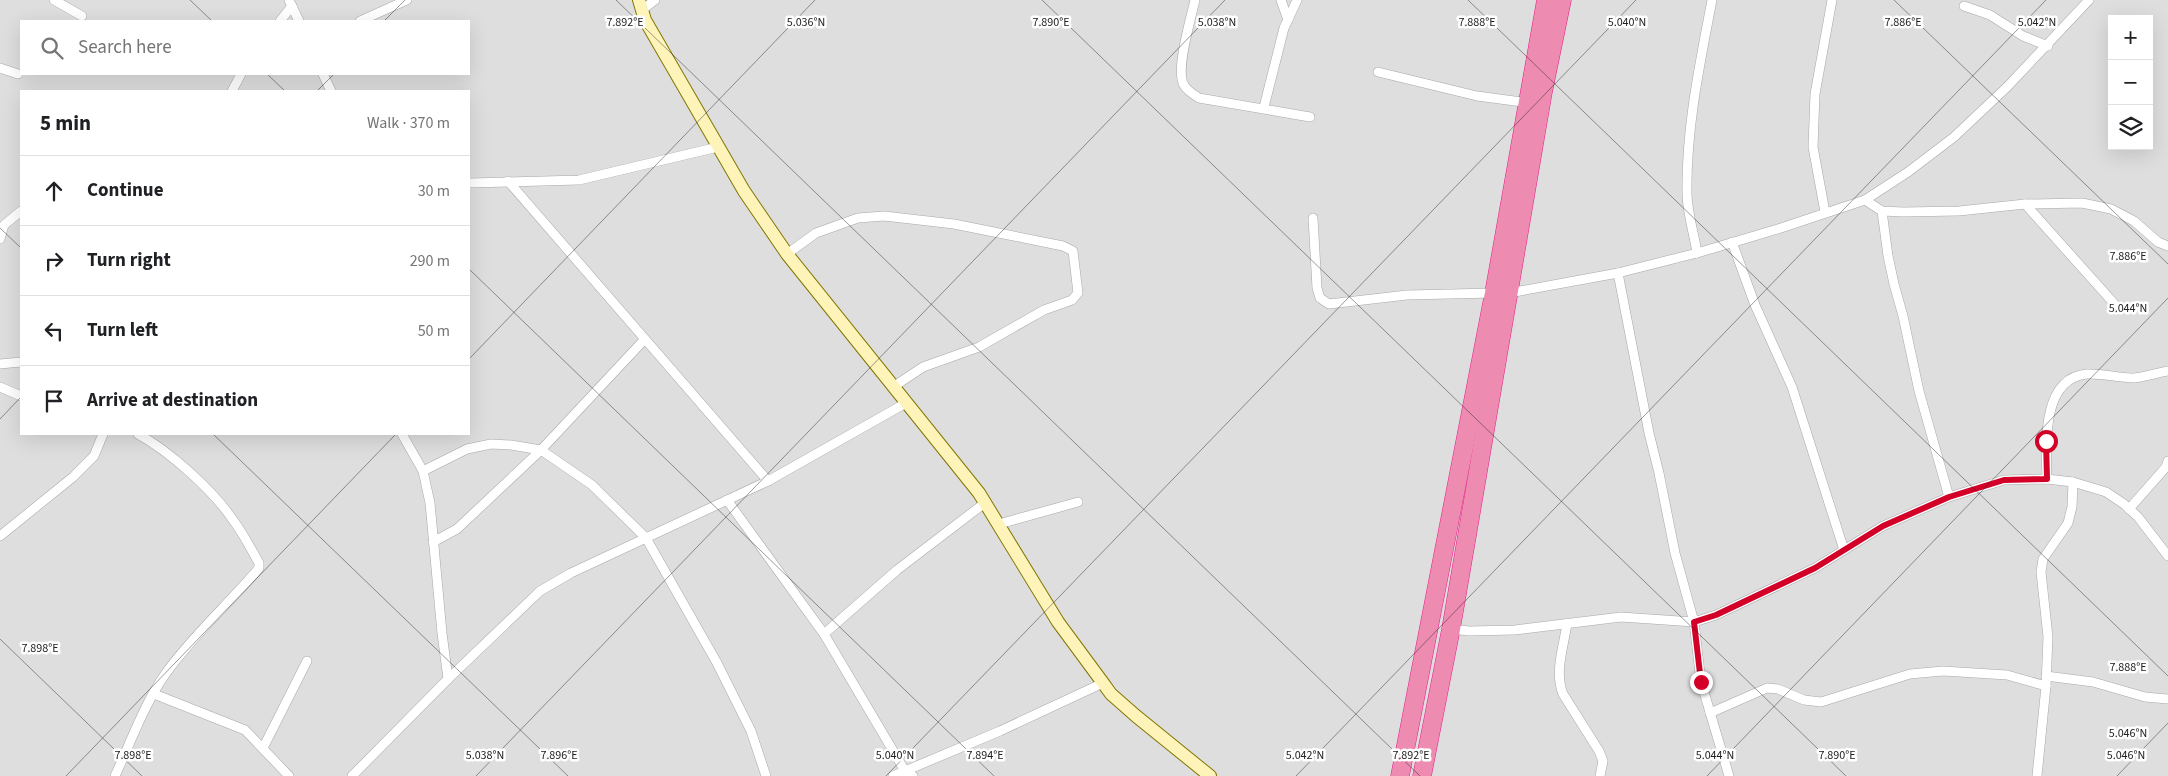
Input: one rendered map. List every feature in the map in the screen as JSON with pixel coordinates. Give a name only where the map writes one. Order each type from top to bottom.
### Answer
[{"type":"highway","points":[[1422,776],[1452,629],[1502,293],[1535,103],[1546,0]]},
{"type":"highway","points":[[1535,103],[1562,0]]},
{"type":"highway","points":[[1400,776],[1502,293]]},
{"type":"street","points":[[54,0],[82,16]]},
{"type":"street","points":[[362,20],[406,0]]},
{"type":"street","points":[[655,0],[641,5],[645,20],[744,191],[787,254],[986,502],[1058,622],[1111,694],[1210,776]]},
{"type":"street","points":[[1195,0],[1181,69],[1183,84],[1199,98],[1310,117]]},
{"type":"street","points":[[1280,0],[1288,20]]},
{"type":"street","points":[[1264,108],[1284,28],[1297,0]]},
{"type":"street","points":[[1697,253],[1687,195],[1688,156],[1694,98],[1712,0]]},
{"type":"street","points":[[1824,212],[1813,147],[1815,94],[1832,0]]},
{"type":"street","points":[[1313,218],[1317,288],[1320,298],[1329,304],[1407,296],[1502,293],[1618,273],[1697,253],[1865,200],[1908,172],[1954,137],[2048,46],[2089,0]]},
{"type":"street","points":[[281,20],[291,3]]},
{"type":"street","points":[[291,3],[299,20]]},
{"type":"street","points":[[1964,6],[1990,15],[2023,36],[2048,46]]},
{"type":"street","points":[[0,68],[18,74]]},
{"type":"street","points":[[1378,72],[1477,96],[1535,103]]},
{"type":"street","points":[[233,90],[240,75]]},
{"type":"street","points":[[323,75],[331,90]]},
{"type":"street","points":[[470,183],[579,180],[718,147]]},
{"type":"street","points":[[508,181],[768,481]]},
{"type":"street","points":[[1865,200],[1882,211],[1959,211],[2025,204],[2082,203],[2112,209],[2134,221],[2158,242],[2168,246]]},
{"type":"street","points":[[2025,204],[2119,309]]},
{"type":"street","points":[[1882,211],[1888,256],[1904,316],[1919,391],[1949,497]]},
{"type":"street","points":[[0,239],[4,225],[20,212]]},
{"type":"street","points":[[787,254],[816,233],[858,218],[884,216],[954,224],[1063,246],[1073,251],[1078,293],[1072,300],[1044,310],[979,347],[923,367],[893,387]]},
{"type":"street","points":[[1732,242],[1755,305],[1792,387],[1844,550]]},
{"type":"street","points":[[1618,273],[1675,553],[1694,622],[1701,682],[1729,776]]},
{"type":"street","points":[[433,542],[457,529],[541,450],[644,340]]},
{"type":"street","points":[[0,364],[20,362]]},
{"type":"street","points":[[2047,479],[2046,441],[2054,401],[2060,387],[2071,378],[2087,374],[2133,378],[2168,371]]},
{"type":"street","points":[[0,388],[20,396]]},
{"type":"street","points":[[352,776],[448,678],[540,591],[570,573],[768,481],[906,403]]},
{"type":"street","points":[[0,536],[80,470],[94,456],[103,435]]},
{"type":"street","points":[[115,776],[164,675],[198,633],[259,568],[259,563],[232,518],[197,479],[151,441],[140,435]]},
{"type":"street","points":[[403,435],[423,471],[430,504],[448,678]]},
{"type":"street","points":[[423,471],[467,449],[491,444],[541,450],[592,485],[646,538],[717,663],[751,731],[766,776]]},
{"type":"street","points":[[2129,509],[2166,467],[2168,461]]},
{"type":"street","points":[[1452,629],[1469,631],[1515,630],[1621,617],[1694,622],[1716,615],[1815,568],[1883,526],[1949,497],[2004,480],[2047,479],[2073,482],[2106,492],[2129,509],[2168,556]]},
{"type":"street","points":[[2036,776],[2046,681],[2048,637],[2041,572],[2043,560],[2068,523],[2072,507],[2073,482]]},
{"type":"street","points":[[727,500],[824,634],[909,773]]},
{"type":"street","points":[[824,634],[896,570],[986,502]]},
{"type":"street","points":[[999,524],[1078,502]]},
{"type":"street","points":[[1567,623],[1559,672],[1559,685],[1599,750],[1603,761],[1600,776]]},
{"type":"street","points":[[263,748],[307,661]]},
{"type":"street","points":[[1710,714],[1767,688],[1778,689],[1804,700],[1820,702],[1910,674],[1943,671],[2006,675],[2046,681],[2093,682],[2145,697],[2168,699]]},
{"type":"street","points":[[893,776],[909,773],[1103,683]]},
{"type":"street","points":[[154,694],[245,730],[289,776]]},
{"type":"shaded area","points":[[0,0],[2168,0],[2168,776],[0,776]]},
{"type":"route","points":[[1701,682],[1694,622],[1716,615],[1815,568],[1883,526],[1949,497],[2004,480],[2047,479],[2046,441]]}]
